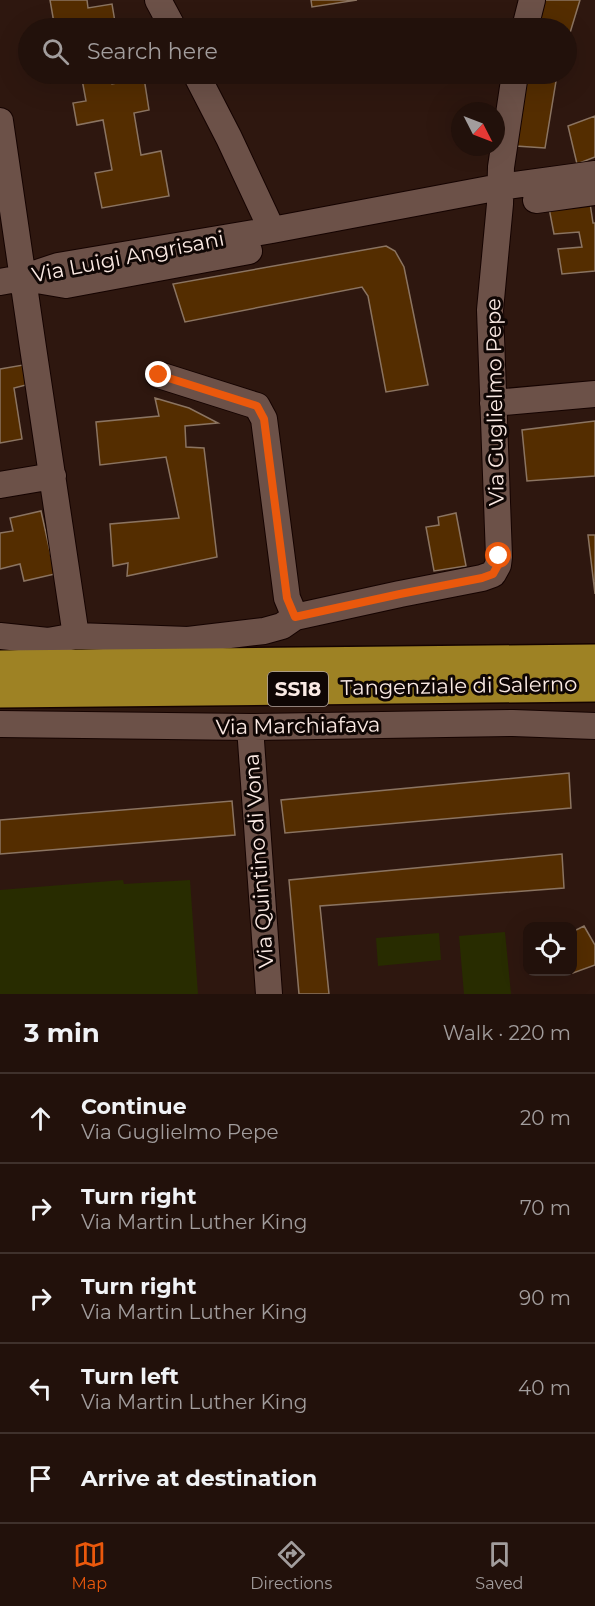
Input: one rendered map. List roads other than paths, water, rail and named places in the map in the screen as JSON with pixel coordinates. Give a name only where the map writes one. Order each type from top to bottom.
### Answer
[{"type":"highway","name":"Tangenziale di Salerno","points":[[0,667],[595,661]]},
{"type":"highway","name":"Tangenziale di Salerno","points":[[0,691],[595,685]]},
{"type":"street","points":[[158,0],[168,18]]},
{"type":"street","points":[[528,18],[532,0]]},
{"type":"street","points":[[201,84],[272,230]]},
{"type":"street","name":"Via Guglielmo Pepe","points":[[0,636],[48,641],[76,636],[188,640],[264,631],[282,626],[295,617],[470,581],[493,574],[498,565],[490,310],[501,167],[513,84]]},
{"type":"street","points":[[0,121],[11,280],[53,476],[76,636]]},
{"type":"street","name":"Via Luigi Angrisani","points":[[11,280],[66,285],[500,196],[595,174]]},
{"type":"street","name":"Via Luigi Angrisani","points":[[11,280],[58,266],[272,230],[500,196],[595,192]]},
{"type":"street","points":[[159,375],[257,406],[264,419],[287,598],[295,617]]},
{"type":"street","points":[[493,403],[595,394]]},
{"type":"street","points":[[0,485],[53,476]]},
{"type":"street","name":"Via Marchiafava","points":[[0,724],[250,728],[513,723],[595,726]]},
{"type":"street","name":"Via Quintino di Vona","points":[[250,728],[269,994]]}]
